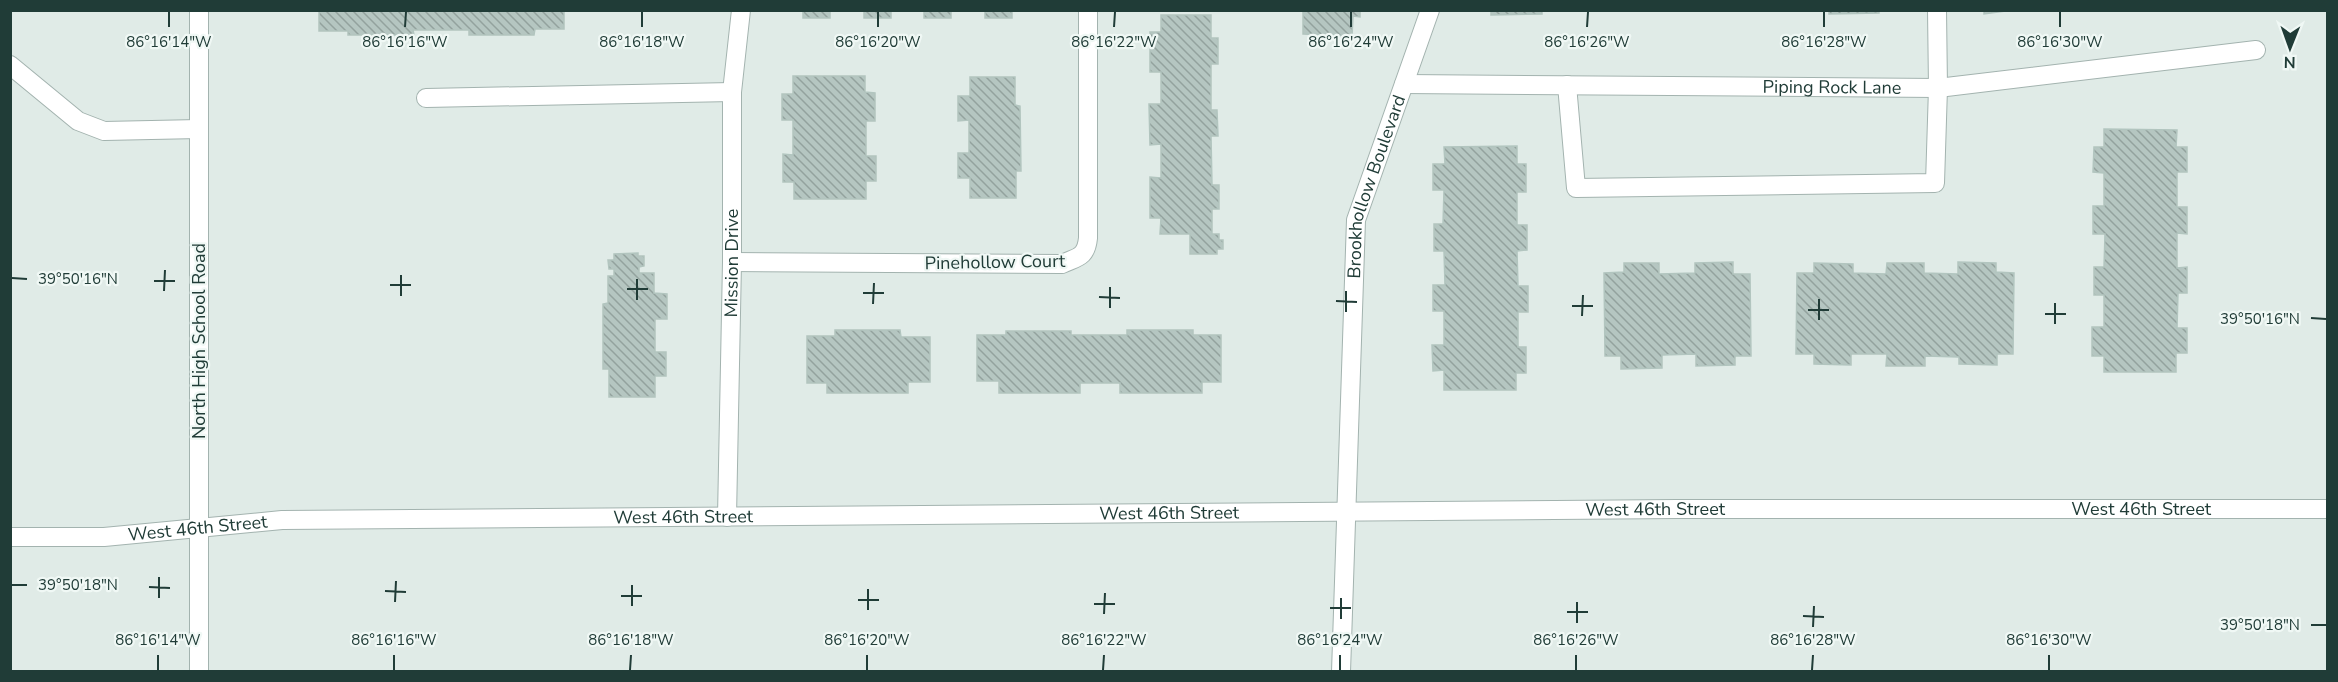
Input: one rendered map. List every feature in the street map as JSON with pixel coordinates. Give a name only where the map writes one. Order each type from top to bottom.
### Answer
[{"type":"street","name":"North High School Road","points":[[199,10],[199,672]]},
{"type":"street","name":"Mission Drive","points":[[727,517],[732,262],[732,92],[741,10]]},
{"type":"street","name":"Pinehollow Court","points":[[732,262],[1062,264],[1077,260],[1082,255],[1088,238],[1088,10]]},
{"type":"street","name":"Brookhollow Boulevard","points":[[1341,672],[1356,220],[1430,10]]},
{"type":"street","points":[[1567,85],[1576,188],[1935,183],[1938,88],[1937,10]]},
{"type":"street","name":"Piping Rock Lane","points":[[1404,84],[1938,88],[2256,50]]},
{"type":"street","points":[[10,66],[78,121],[104,131],[199,129]]},
{"type":"street","points":[[426,98],[732,92]]},
{"type":"street","name":"West 46th Street","points":[[10,537],[104,537],[199,530],[282,520],[1677,509],[2320,509]]},
{"type":"building","points":[[319,10],[564,10],[564,29],[535,29],[534,35],[469,35],[469,30],[413,30],[414,35],[348,35],[348,31],[319,31]]},
{"type":"building","points":[[803,10],[830,10],[830,18],[803,18]]},
{"type":"building","points":[[864,10],[891,10],[891,18],[864,18]]},
{"type":"building","points":[[924,10],[951,10],[951,18],[924,18]]},
{"type":"building","points":[[985,10],[1012,10],[1012,18],[985,18]]},
{"type":"building","points":[[1303,10],[1360,10],[1360,17],[1353,16],[1352,36],[1303,34]]},
{"type":"building","points":[[1491,10],[1542,10],[1542,14],[1491,15]]},
{"type":"building","points":[[1829,10],[1879,10],[1879,13],[1829,14]]},
{"type":"building","points":[[1984,10],[2013,10],[1984,14]]},
{"type":"building","points":[[1161,15],[1211,15],[1211,38],[1218,38],[1218,64],[1211,64],[1211,110],[1217,110],[1218,136],[1211,136],[1212,185],[1219,185],[1219,209],[1212,209],[1212,234],[1219,234],[1219,240],[1223,240],[1223,249],[1217,249],[1217,254],[1190,254],[1190,234],[1160,234],[1161,218],[1150,218],[1150,177],[1161,178],[1161,144],[1150,145],[1149,104],[1161,104],[1161,72],[1150,72],[1150,32],[1161,32]]},
{"type":"building","points":[[793,76],[865,76],[865,92],[875,93],[875,121],[866,121],[866,156],[876,156],[876,181],[866,181],[866,199],[794,199],[794,182],[783,182],[783,154],[793,155],[793,120],[782,120],[782,94],[793,94]]},
{"type":"building","points":[[970,77],[1015,77],[1015,105],[1020,106],[1021,171],[1016,171],[1016,198],[970,198],[970,178],[958,178],[958,153],[969,153],[969,120],[958,121],[958,96],[970,96]]},
{"type":"building","points":[[2104,129],[2177,130],[2176,147],[2187,147],[2187,172],[2177,172],[2177,207],[2187,207],[2187,234],[2177,233],[2177,268],[2187,267],[2187,293],[2178,293],[2177,328],[2187,328],[2187,353],[2176,353],[2176,372],[2104,372],[2104,356],[2092,356],[2092,327],[2104,327],[2104,295],[2094,295],[2094,267],[2104,267],[2105,234],[2093,234],[2093,206],[2104,206],[2104,173],[2093,172],[2094,147],[2104,147]]},
{"type":"building","points":[[1517,146],[1517,164],[1526,164],[1526,192],[1517,192],[1517,225],[1527,225],[1527,250],[1517,251],[1518,286],[1528,286],[1528,312],[1518,312],[1518,347],[1526,347],[1526,373],[1516,373],[1516,390],[1444,390],[1444,370],[1433,371],[1432,345],[1444,345],[1444,311],[1433,311],[1433,285],[1445,285],[1444,251],[1434,251],[1434,224],[1443,224],[1444,190],[1433,190],[1433,164],[1445,164],[1444,147]]},
{"type":"building","points":[[638,253],[638,256],[644,256],[644,266],[639,267],[639,273],[654,273],[654,293],[667,294],[667,319],[655,319],[655,352],[666,352],[666,376],[655,376],[655,397],[609,397],[609,369],[603,369],[603,304],[608,303],[608,276],[614,276],[614,269],[609,269],[608,260],[614,260],[614,254]]},
{"type":"building","points":[[1733,262],[1733,274],[1750,274],[1751,356],[1735,356],[1735,365],[1696,366],[1696,354],[1662,355],[1662,368],[1621,369],[1621,356],[1605,356],[1604,273],[1624,272],[1624,263],[1659,263],[1659,274],[1695,273],[1695,263]]},
{"type":"building","points":[[1958,262],[1996,263],[1996,272],[2014,273],[2013,354],[1997,354],[1997,365],[1959,364],[1959,357],[1925,356],[1925,366],[1886,366],[1887,354],[1851,354],[1851,365],[1814,364],[1814,354],[1796,354],[1797,273],[1814,273],[1814,263],[1853,264],[1853,273],[1886,274],[1887,263],[1924,263],[1924,273],[1958,274]]},
{"type":"building","points":[[835,330],[900,330],[901,337],[930,337],[930,382],[908,382],[908,393],[827,393],[827,383],[807,383],[807,336],[835,336]]},
{"type":"building","points":[[1127,330],[1193,330],[1193,335],[1221,335],[1221,382],[1202,382],[1202,393],[1120,393],[1120,383],[1080,383],[1080,393],[999,393],[999,381],[977,381],[977,335],[1006,335],[1006,331],[1071,331],[1071,335],[1127,335]]}]
